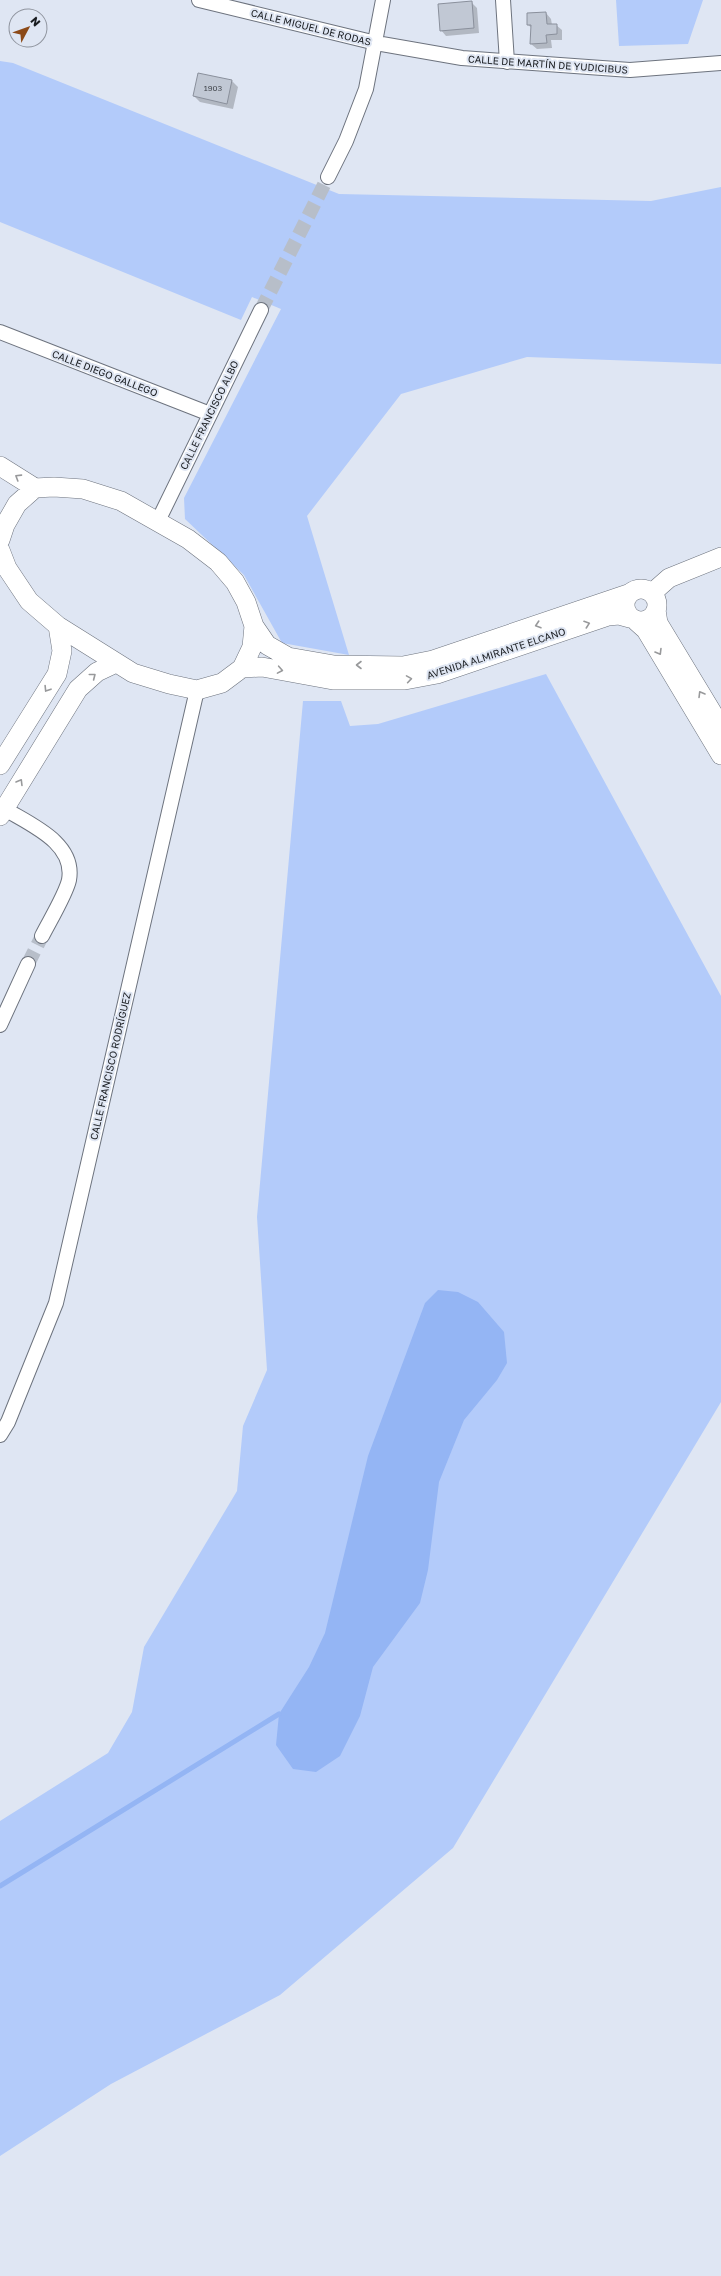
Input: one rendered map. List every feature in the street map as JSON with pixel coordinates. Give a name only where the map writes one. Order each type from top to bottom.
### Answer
[{"type":"street","name":"CALLE MIGUEL DE RODAS","points":[[199,0],[376,43]]},
{"type":"street","points":[[328,177],[346,141],[366,89],[383,0]]},
{"type":"street","points":[[503,0],[507,62]]},
{"type":"street","name":"CALLE DE MARTÍN DE YUDICIBUS","points":[[376,43],[462,58],[630,70],[721,63]]},
{"type":"street","name":"CALLE FRANCISCO ALBO","points":[[158,521],[261,310]]},
{"type":"street","name":"CALLE DIEGO GALLEGO","points":[[0,332],[210,414]]},
{"type":"street","points":[[0,466],[35,488],[54,487],[83,489],[121,501],[188,539],[218,562],[235,582],[246,602],[254,626],[252,647],[242,668],[222,683],[197,690],[169,684],[133,673],[58,626],[29,601],[7,568],[0,550]]},
{"type":"street","points":[[0,540],[5,525],[17,504],[35,488]]},
{"type":"street","points":[[633,620],[649,620],[654,602],[669,578],[721,557]]},
{"type":"street","points":[[721,727],[658,623],[654,602],[640,588],[628,594],[624,606],[633,620],[646,630],[721,755]]},
{"type":"street","name":"AVENIDA ALMIRANTE ELCANO","points":[[254,626],[267,645],[288,657],[334,665],[403,666],[433,660],[628,594]]},
{"type":"street","name":"AVENIDA ALMIRANTE ELCANO","points":[[242,668],[262,667],[333,680],[405,680],[437,674],[608,616],[619,616],[633,620]]},
{"type":"street","points":[[0,765],[57,674],[62,651],[58,626]]},
{"type":"street","points":[[42,936],[69,881],[69,868],[65,852],[56,841],[1,810],[78,688],[97,672],[116,663]]},
{"type":"street","name":"CALLE FRANCISCO RODRÍGUEZ","points":[[0,1435],[8,1422],[56,1303],[197,690]]},
{"type":"street","points":[[0,1025],[28,964]]},
{"type":"shaded area","points":[[616,0],[703,0],[688,44],[619,46]]},
{"type":"shaded area","points":[[0,61],[13,63],[339,194],[651,201],[721,187],[721,364],[527,357],[401,394],[307,516],[349,655],[282,643],[244,575],[185,519],[184,498],[281,309],[252,297],[241,320],[0,222]]},
{"type":"shaded area","points":[[546,674],[721,996],[721,1402],[453,1848],[280,1995],[111,2084],[0,2156],[0,1821],[108,1753],[132,1712],[144,1647],[237,1491],[243,1426],[267,1370],[257,1217],[303,701],[341,701],[350,726],[378,724]]},
{"type":"shaded area","points":[[438,1290],[458,1292],[478,1302],[504,1332],[507,1363],[497,1380],[464,1420],[439,1482],[428,1570],[420,1603],[373,1667],[360,1716],[340,1756],[316,1772],[293,1769],[276,1745],[279,1714],[309,1667],[325,1633],[368,1456],[425,1303]]},
{"type":"building","points":[[472,1],[474,28],[440,31],[438,4]]},
{"type":"building","points":[[546,12],[547,24],[557,24],[557,34],[546,35],[547,43],[530,44],[531,25],[527,25],[527,13]]},
{"type":"building","points":[[198,73],[232,80],[227,104],[193,96]]},
{"type":"waterway","points":[[0,1886],[279,1714]]},
{"type":"tunnel","points":[[261,310],[328,177]]},
{"type":"tunnel","points":[[28,964],[42,936]]}]
